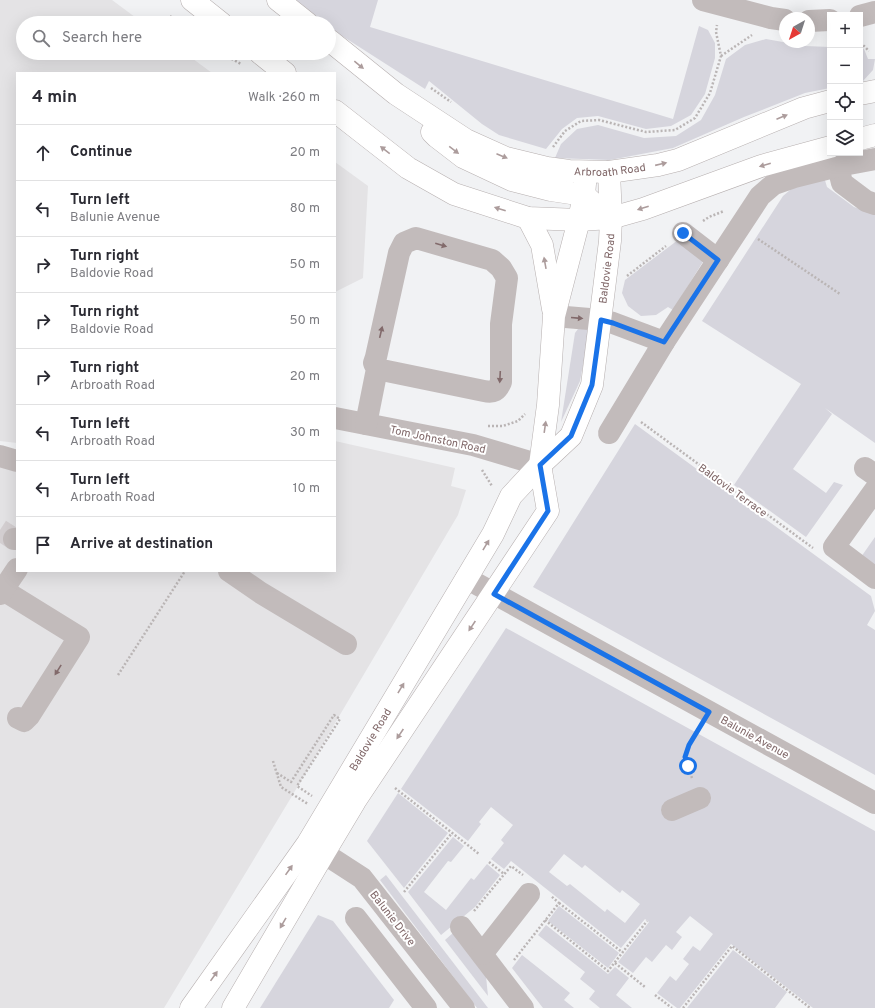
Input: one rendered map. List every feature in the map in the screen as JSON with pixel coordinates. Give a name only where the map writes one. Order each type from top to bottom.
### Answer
[{"type":"main road","points":[[192,0],[212,16]]},
{"type":"main road","points":[[278,0],[298,16]]},
{"type":"main road","name":"Arbroath Road","points":[[336,46],[396,94],[466,140],[506,158],[547,168],[586,172],[609,172],[658,165],[678,160],[804,108],[827,102]]},
{"type":"main road","points":[[252,60],[282,72]]},
{"type":"main road","points":[[863,93],[875,91]]},
{"type":"main road","name":"Arbroath Road","points":[[396,94],[437,137],[463,157],[512,180],[550,190],[584,195]]},
{"type":"main road","points":[[336,112],[408,168],[454,194],[528,218],[579,220],[611,218],[643,209],[761,166],[834,156]]},
{"type":"main road","points":[[863,138],[875,135]]},
{"type":"main road","name":"Baldovie Road","points":[[191,1008],[316,848],[355,801],[548,511],[540,465],[548,404],[554,316],[579,220],[584,195],[586,172]]},
{"type":"main road","name":"Baldovie Road","points":[[233,1008],[316,848],[466,578],[493,534],[511,496],[540,465],[571,436],[592,385],[610,241],[611,218],[609,172]]},
{"type":"main road","points":[[584,195],[611,218]]},
{"type":"main road","name":"Baldovie Road","points":[[528,218],[542,245],[554,316]]},
{"type":"street","points":[[712,3],[779,19]]},
{"type":"street","points":[[863,15],[875,12]]},
{"type":"street","points":[[815,21],[827,20]]},
{"type":"street","points":[[834,156],[842,183],[866,202],[875,204]]},
{"type":"street","points":[[609,433],[664,342],[760,196],[774,184],[794,177],[834,156],[875,159]]},
{"type":"street","points":[[683,233],[718,260]]},
{"type":"street","points":[[366,424],[377,369],[374,363],[399,253],[404,243],[416,238],[492,260],[501,268],[507,278],[501,324],[501,382],[498,389],[490,392],[377,369]]},
{"type":"street","points":[[554,316],[601,320],[664,342]]},
{"type":"street","name":"Tom Johnston Road","points":[[336,418],[473,445],[540,465]]},
{"type":"street","points":[[0,456],[16,461]]},
{"type":"street","points":[[873,493],[834,547],[875,578]]},
{"type":"street","points":[[16,570],[1,592],[79,637],[29,716],[24,721],[18,718]]},
{"type":"street","points":[[230,572],[261,593],[346,644]]},
{"type":"street","name":"Balunie Avenue","points":[[466,578],[875,803]]},
{"type":"street","points":[[672,810],[700,798]]},
{"type":"street","name":"Balunie Drive","points":[[316,848],[362,878],[464,1008]]},
{"type":"street","points":[[482,954],[530,894]]},
{"type":"street","points":[[356,918],[417,1005],[442,979]]},
{"type":"street","points":[[461,927],[523,1008]]},
{"type":"path","points":[[550,152],[565,131],[580,121],[599,120],[646,132],[676,130],[695,118],[710,93],[721,56],[712,3]]},
{"type":"path","points":[[721,56],[752,35],[758,36]]},
{"type":"path","points":[[863,45],[870,51]]},
{"type":"path","points":[[739,227],[840,294]]},
{"type":"path","name":"Baldovie Terrace","points":[[635,418],[816,551],[834,547]]},
{"type":"path","points":[[118,675],[184,572]]},
{"type":"path","points":[[700,798],[685,757],[689,745],[709,712]]},
{"type":"path","points":[[277,773],[291,782],[334,715],[340,719],[297,786],[316,799]]},
{"type":"path","points":[[273,761],[281,787],[311,806]]},
{"type":"path","points":[[396,788],[479,854]]},
{"type":"path","points":[[404,892],[452,833]]},
{"type":"path","points":[[488,862],[504,874]]},
{"type":"path","points":[[559,903],[622,952]]},
{"type":"path","points":[[544,920],[608,971],[647,921]]},
{"type":"path","points":[[683,1008],[732,946],[810,1008]]},
{"type":"path","points":[[614,963],[645,987]]},
{"type":"path","points":[[656,995],[672,1008]]},
{"type":"shaded area","points":[[0,0],[112,0],[134,16],[16,16],[16,60],[194,60],[211,72],[16,72],[16,443],[0,441]]},
{"type":"shaded area","points":[[295,0],[378,0],[370,27],[673,119],[699,26],[708,30],[715,43],[715,58],[705,94],[691,115],[671,126],[646,129],[598,116],[577,118],[562,129],[546,149],[499,135],[482,124],[429,81],[425,89],[336,32],[336,16],[316,16]]},
{"type":"shaded area","points":[[766,39],[779,41],[779,48],[827,47],[827,89],[805,93],[744,117],[673,148],[610,160],[555,158],[561,144],[577,129],[598,125],[644,138],[676,136],[701,120],[715,95],[726,59],[745,45]]},
{"type":"shaded area","points":[[863,48],[868,59],[875,59],[873,70],[863,81]]},
{"type":"shaded area","points":[[336,163],[368,186],[363,278],[336,292]]},
{"type":"shaded area","points":[[824,177],[827,187],[854,207],[875,214],[875,443],[825,408],[832,414],[793,469],[826,493],[834,482],[843,485],[806,537],[734,485],[801,384],[702,321],[783,196],[796,185]]},
{"type":"shaded area","points":[[678,240],[704,260],[673,310],[668,307],[656,315],[641,316],[628,306],[622,293],[625,280]]},
{"type":"shaded area","points":[[581,325],[588,328],[580,381],[561,422],[575,333]]},
{"type":"shaded area","points":[[635,424],[871,596],[875,611],[867,625],[875,630],[875,775],[533,587]]},
{"type":"shaded area","points":[[336,441],[455,468],[451,486],[466,490],[458,515],[292,796],[164,1008],[0,1008],[0,467],[16,469],[16,572],[336,572]]},
{"type":"shaded area","points":[[875,537],[875,567],[861,557]]},
{"type":"shaded area","points":[[506,628],[875,831],[875,1008],[813,1008],[731,944],[680,1008],[677,1008],[657,993],[670,976],[676,981],[689,964],[683,959],[693,946],[700,951],[713,934],[690,916],[676,932],[682,937],[672,950],[666,945],[652,962],[646,957],[633,973],[618,962],[649,922],[645,919],[621,948],[511,861],[504,869],[491,859],[504,843],[501,840],[513,825],[491,807],[479,822],[481,824],[468,841],[401,789]],"holes":[[[564,854],[582,868],[585,865],[620,893],[622,890],[640,904],[625,923],[607,909],[605,912],[570,884],[567,886],[549,872]]]},
{"type":"shaded area","points":[[398,793],[448,833],[404,888],[367,841]]},
{"type":"shaded area","points":[[453,837],[464,846],[451,862],[448,861],[424,892],[446,910],[471,878],[474,880],[487,864],[500,875],[475,907],[441,935],[408,892]]},
{"type":"shaded area","points":[[386,875],[488,1008],[477,1008],[380,880]]},
{"type":"shaded area","points":[[559,906],[619,953],[608,968],[548,921]]},
{"type":"shaded area","points":[[318,915],[333,921],[394,1000],[389,1008],[260,1008]]},
{"type":"shaded area","points":[[546,925],[608,974],[615,967],[629,978],[616,995],[632,1008],[600,1008],[589,999],[595,991],[580,979],[585,972],[538,935]]},
{"type":"shaded area","points":[[453,933],[486,976],[488,996],[445,940]]},
{"type":"shaded area","points":[[733,950],[787,992],[775,1008],[687,1008]]},
{"type":"shaded area","points":[[522,955],[570,993],[564,1000],[574,1008],[543,1008],[512,968]]},
{"type":"tunnel","points":[[0,530],[14,539]]},
{"type":"route","points":[[683,233],[718,260],[664,342],[601,320],[592,385],[571,436],[540,465],[548,511],[494,594],[709,712],[689,745],[685,757],[688,766]]}]
